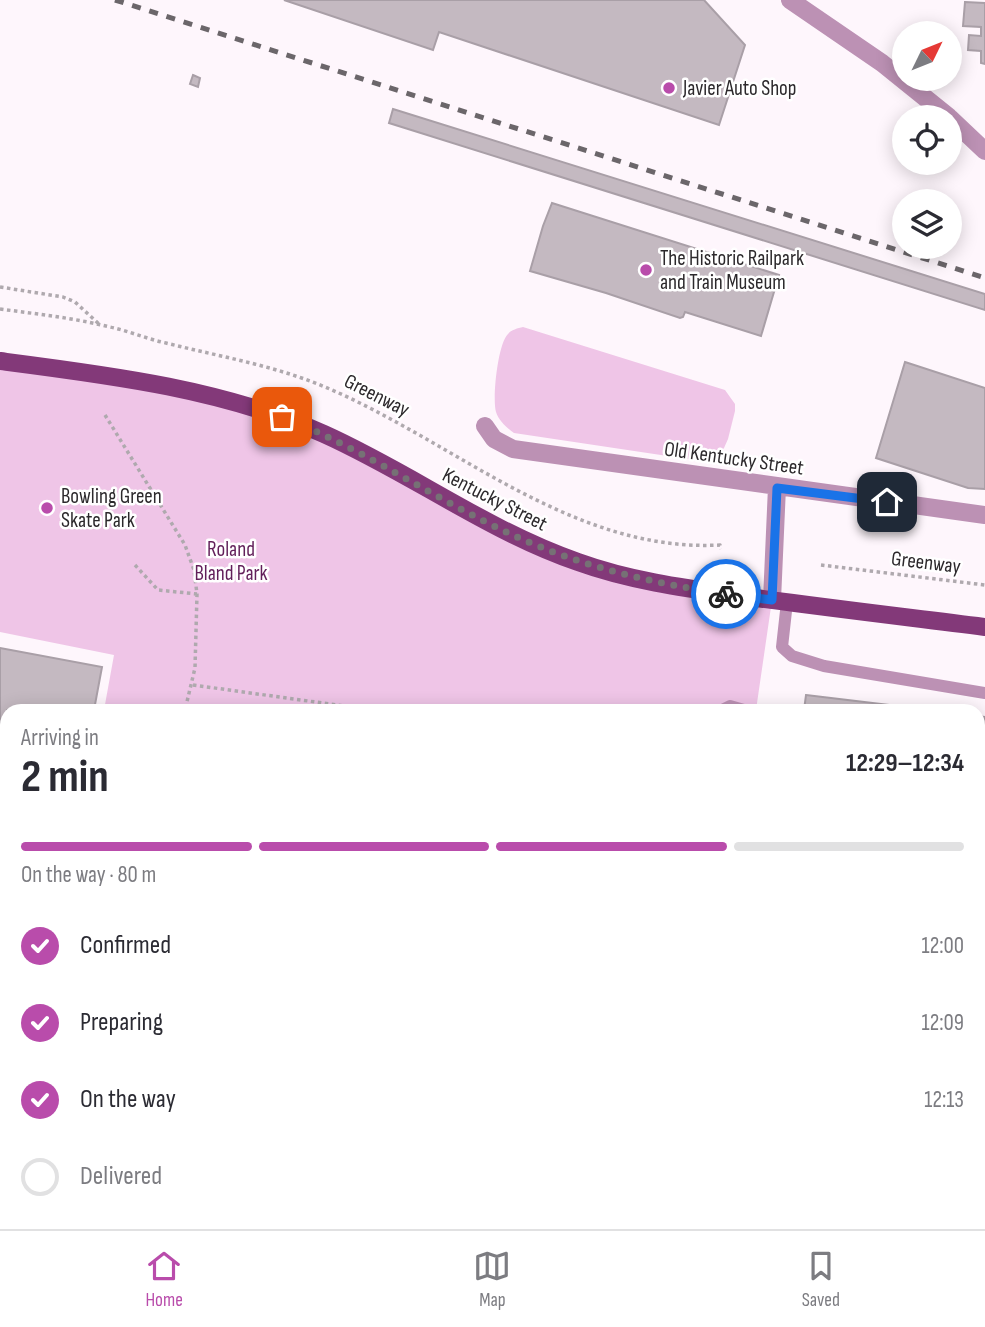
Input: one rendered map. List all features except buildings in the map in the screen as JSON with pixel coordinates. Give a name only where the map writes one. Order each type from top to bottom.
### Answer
[{"type":"main road","name":"Kentucky Street","points":[[0,361],[125,379],[227,400],[269,412],[335,440],[495,527],[555,554],[610,572],[654,582],[779,601],[985,627]]},
{"type":"street","points":[[790,0],[882,63],[934,105]]},
{"type":"street","points":[[962,129],[985,151]]},
{"type":"street","name":"Old Kentucky Street","points":[[485,426],[494,439],[513,449],[985,515]]},
{"type":"street","points":[[777,488],[779,601]]},
{"type":"lane","points":[[779,601],[782,647],[792,656],[824,666],[985,693]]},
{"type":"path","points":[[0,287],[63,297],[75,302],[99,324]]},
{"type":"path","name":"Greenway","points":[[0,309],[99,324],[165,343],[256,362],[324,386],[410,429],[521,493],[586,521],[646,539],[679,545],[720,545],[721,549]]},
{"type":"path","points":[[105,415],[185,545],[194,570],[197,594],[192,685],[187,704]]},
{"type":"path","points":[[135,565],[158,590],[197,594]]},
{"type":"path","name":"Greenway","points":[[821,565],[985,586]]},
{"type":"path","points":[[192,685],[328,704]]},
{"type":"green space","points":[[523,327],[725,390],[735,404],[735,411],[724,448],[715,458],[701,461],[514,433],[503,424],[496,412],[495,384],[504,339],[511,331]]},
{"type":"green space","name":"Roland Bland Park","points":[[0,362],[241,404],[590,566],[772,600],[757,704],[105,704],[114,655],[0,632]]},
{"type":"railway","points":[[115,0],[985,278]]},
{"type":"way so far","points":[[282,417],[363,454],[495,527],[555,554],[620,575],[726,594]]},
{"type":"place","name":"Javier Auto Shop","points":[[669,88]]},
{"type":"place","name":"The Historic Railpark and Train Museum","points":[[646,270]]},
{"type":"place","name":"Bowling Green Skate Park","points":[[47,508]]},
{"type":"route","points":[[726,594],[772,600],[777,488],[887,502]]}]
